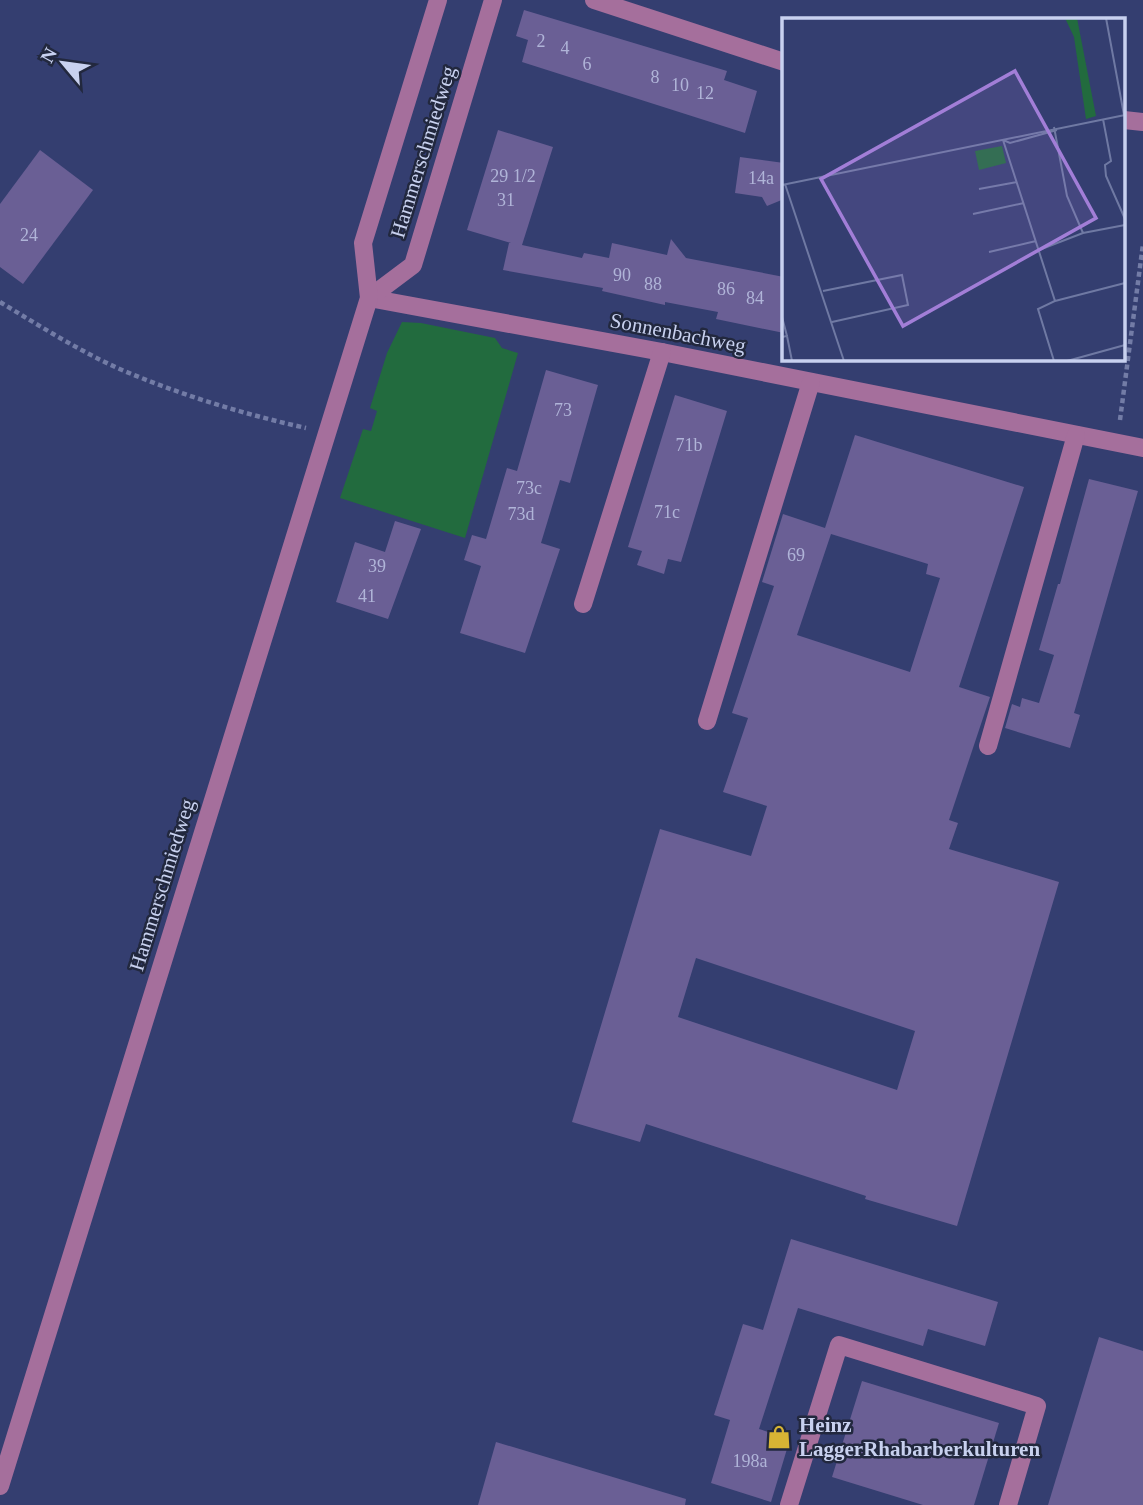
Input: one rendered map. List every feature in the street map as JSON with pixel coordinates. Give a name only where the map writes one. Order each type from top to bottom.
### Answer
[{"type":"street","name":"Hammerschmiedweg","points":[[0,1486],[369,298],[363,243],[438,0]]},
{"type":"street","name":"Hammerschmiedweg","points":[[369,298],[413,265],[493,0]]},
{"type":"street","points":[[594,0],[782,61]]},
{"type":"street","name":"Sonnenbachweg","points":[[369,298],[662,352],[1118,443],[1142,443]]},
{"type":"street","points":[[583,604],[662,352]]},
{"type":"street","points":[[706,721],[811,382]]},
{"type":"street","points":[[988,746],[1076,435]]},
{"type":"street","points":[[789,1505],[839,1345],[1037,1406],[1008,1505]]},
{"type":"path","points":[[1118,443],[1143,244]]},
{"type":"path","points":[[0,302],[69,343],[121,369],[229,408],[327,433]]},
{"type":"green space","points":[[402,322],[421,323],[495,338],[502,348],[518,353],[465,538],[340,498],[363,429],[371,431],[377,411],[370,408],[387,353]]},
{"type":"building","points":[[524,10],[727,71],[724,80],[757,91],[745,133],[522,62],[528,40],[516,36]]},
{"type":"building","points":[[498,130],[553,147],[522,245],[582,258],[584,253],[609,258],[612,243],[667,255],[671,239],[686,258],[782,277],[782,333],[716,319],[718,312],[665,302],[665,305],[602,291],[603,288],[503,270],[511,243],[467,230]]},
{"type":"building","points":[[40,150],[93,190],[23,284],[0,267],[0,204]]},
{"type":"building","points":[[740,157],[782,163],[782,200],[767,206],[762,197],[735,193]]},
{"type":"building","points":[[546,370],[598,385],[570,483],[560,480],[541,543],[560,549],[525,653],[460,633],[481,566],[464,560],[472,535],[486,539],[507,468],[517,471]]},
{"type":"building","points":[[675,395],[727,411],[681,562],[668,559],[664,574],[637,565],[642,551],[628,547]]},
{"type":"building","points":[[855,435],[1024,487],[959,687],[990,697],[949,820],[958,823],[949,849],[1059,882],[957,1226],[865,1199],[866,1196],[646,1124],[640,1142],[572,1122],[660,829],[751,856],[767,806],[723,792],[748,718],[732,713],[774,586],[762,582],[783,514],[825,528]],"holes":[[[831,534],[928,564],[926,574],[940,578],[910,672],[797,635]],[[696,958],[915,1031],[897,1090],[678,1017]]]},
{"type":"building","points":[[1089,479],[1138,491],[1074,713],[1080,715],[1070,748],[1005,728],[1012,704],[1020,707],[1022,698],[1039,703],[1054,655],[1039,650]]},
{"type":"building","points":[[395,521],[421,529],[388,619],[336,602],[355,542],[385,552]]},
{"type":"building","points":[[791,1239],[998,1302],[985,1346],[928,1329],[923,1346],[798,1308],[759,1429],[790,1439],[771,1502],[711,1483],[730,1420],[714,1415],[743,1324],[763,1330]]},
{"type":"building","points":[[1099,1337],[1143,1351],[1143,1505],[1048,1505]]},
{"type":"building","points":[[862,1381],[999,1423],[974,1505],[923,1505],[832,1477]]},
{"type":"building","points":[[496,1442],[686,1499],[685,1505],[478,1505]]},
{"type":"place","name":"Heinz LaggerRhabarberkulturen","points":[[779,1437]]}]
